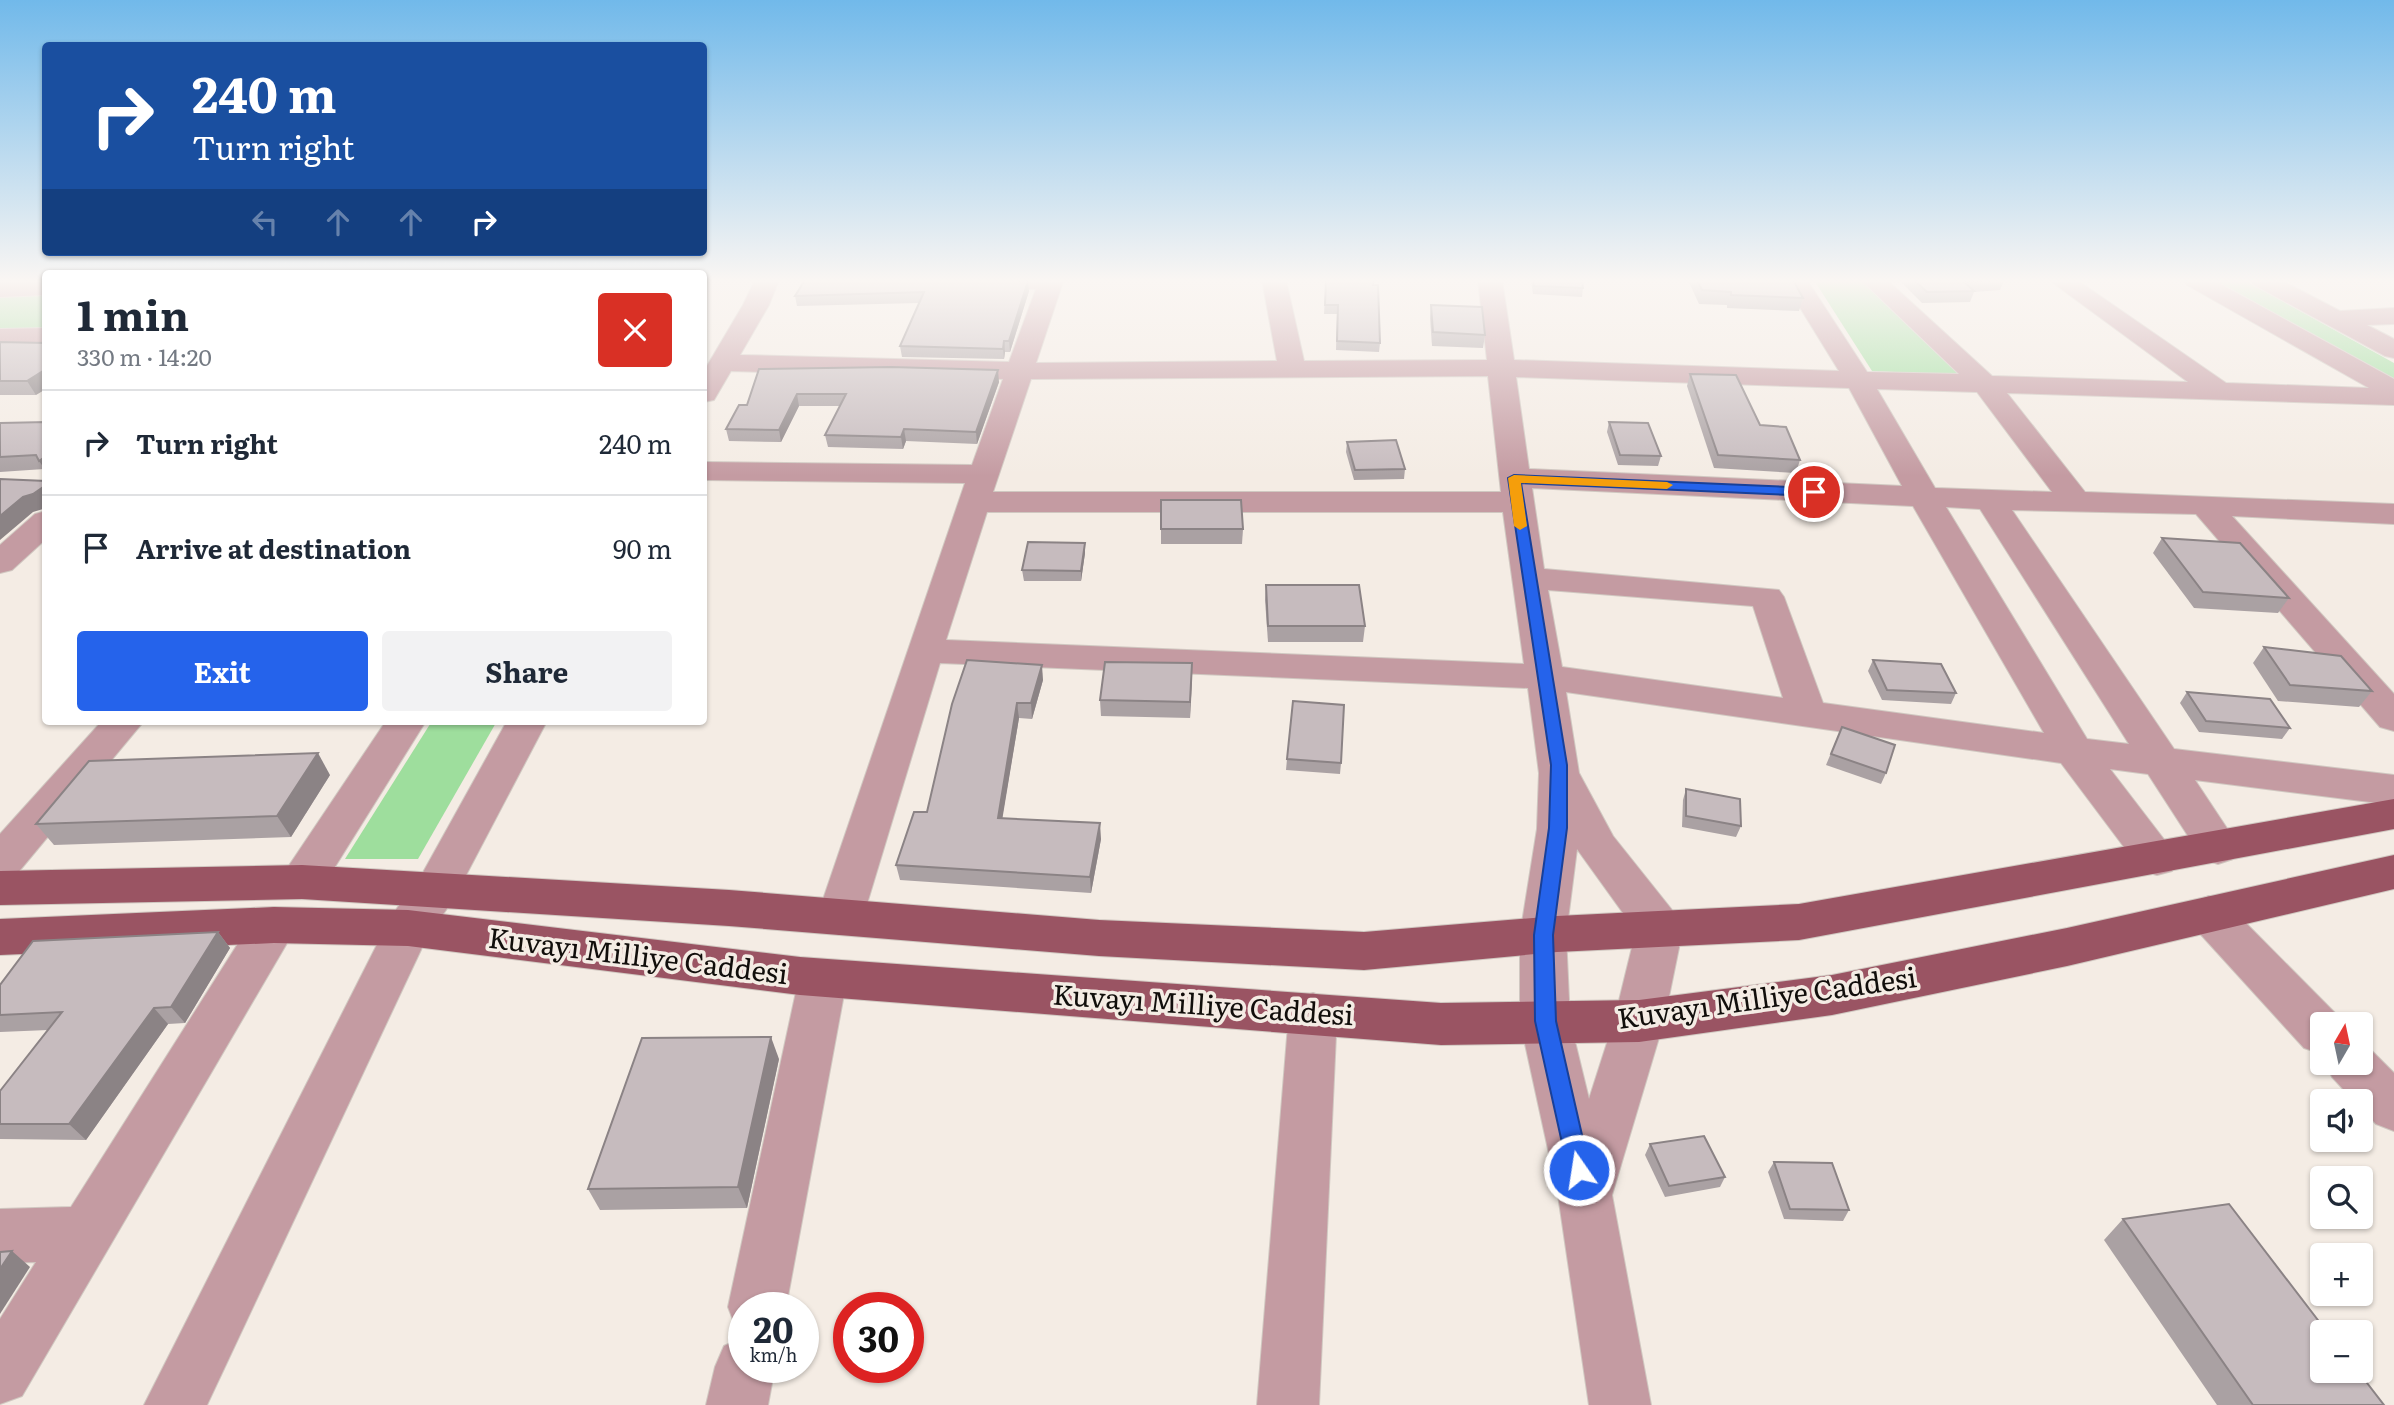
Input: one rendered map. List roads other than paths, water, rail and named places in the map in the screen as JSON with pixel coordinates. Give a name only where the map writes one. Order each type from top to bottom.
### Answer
[{"type":"main road","name":"Kuvayı Milliye Caddesi","points":[[0,937],[274,925],[422,908],[840,917],[1099,938],[1364,951],[1543,935],[1799,922],[2394,814]]},
{"type":"main road","name":"Kuvayı Milliye Caddesi","points":[[0,888],[302,882],[422,908],[823,978],[1441,1024],[1639,1021],[1832,995],[2067,947],[2394,872]]},
{"type":"street","points":[[707,389],[732,346]]},
{"type":"street","points":[[840,917],[979,488],[1030,346]]},
{"type":"street","points":[[1288,346],[1293,370]]},
{"type":"street","points":[[1499,346],[1528,578],[1559,773],[1558,828],[1543,935],[1545,1021],[1585,1195],[1620,1405]]},
{"type":"street","points":[[1837,346],[2074,751],[2157,859]]},
{"type":"street","points":[[1944,346],[1987,386],[2076,502]]},
{"type":"street","points":[[2153,346],[2220,393]]},
{"type":"street","points":[[2314,346],[2394,390]]},
{"type":"street","points":[[721,363],[1021,371],[1502,368],[1987,386],[2394,397]]},
{"type":"street","points":[[707,471],[979,488],[1516,490],[1924,497],[2205,505],[2394,514]]},
{"type":"street","points":[[1990,500],[2218,848]]},
{"type":"street","points":[[2205,505],[2394,718]]},
{"type":"street","points":[[0,563],[42,525]]},
{"type":"street","points":[[1528,578],[1767,597],[1808,715]]},
{"type":"street","points":[[925,651],[1544,677],[2074,751],[2394,790]]},
{"type":"street","points":[[0,863],[121,725]]},
{"type":"street","points":[[302,882],[403,725]]},
{"type":"street","points":[[175,1405],[422,908],[525,725]]},
{"type":"street","points":[[1559,773],[1597,846],[1660,928],[1639,1021],[1585,1195]]},
{"type":"street","points":[[2209,914],[2310,1020]]},
{"type":"street","points":[[0,1374],[274,925]]},
{"type":"street","points":[[760,1292],[823,978]]},
{"type":"street","points":[[1288,1405],[1312,1013]]},
{"type":"street","points":[[2362,1075],[2394,1108]]},
{"type":"street","points":[[0,1236],[86,1234]]},
{"type":"street","points":[[737,1405],[741,1383]]}]
